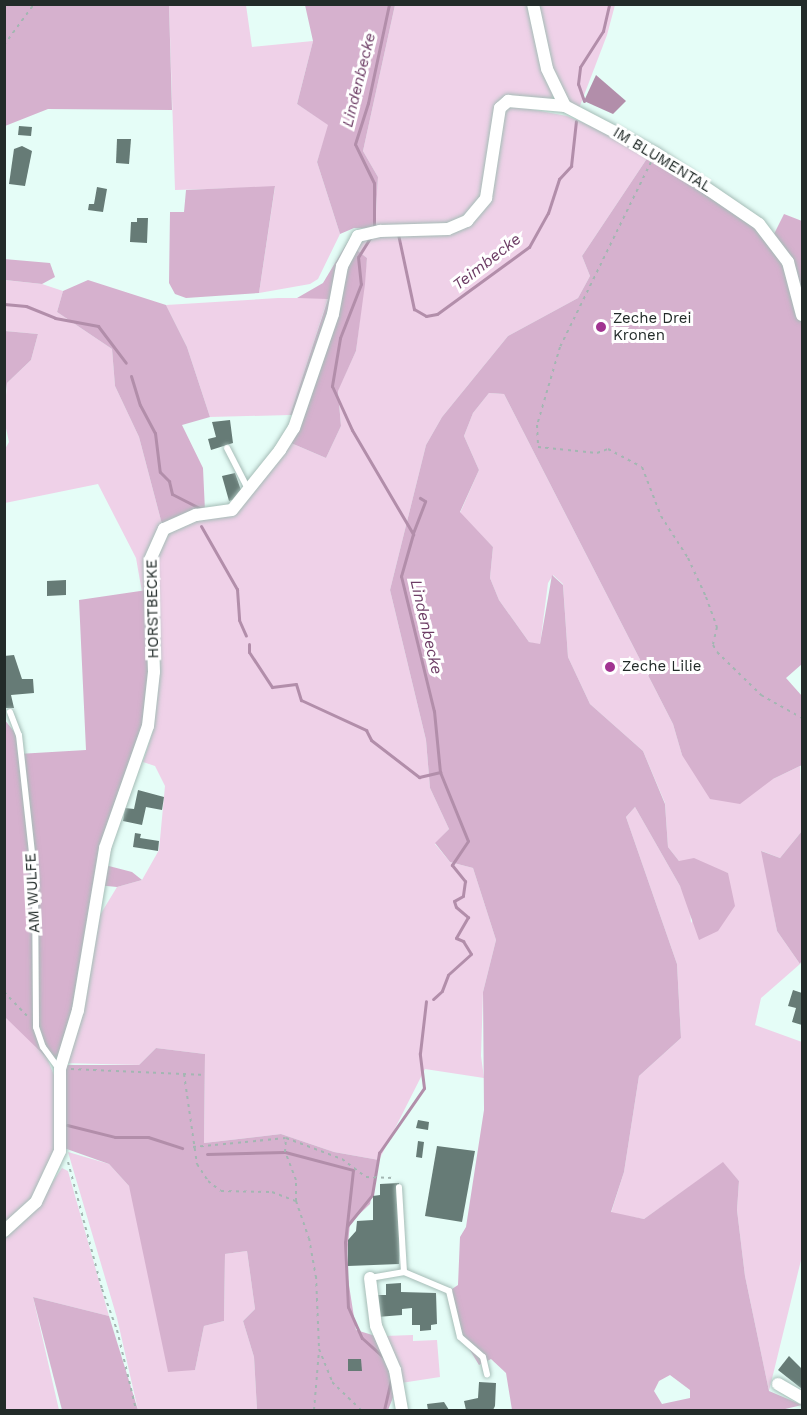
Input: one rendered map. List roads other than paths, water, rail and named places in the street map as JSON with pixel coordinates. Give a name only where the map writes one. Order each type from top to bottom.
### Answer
[{"type":"street","points":[[533,4],[547,69],[565,106]]},
{"type":"street","name":"HORSTBECKE","points":[[4,1232],[36,1202],[60,1151],[60,1069],[78,1010],[105,849],[148,726],[154,672],[150,560],[164,529],[196,515],[232,510],[249,492],[294,428],[333,314],[342,266],[352,243],[367,232],[448,229],[467,221],[486,198],[500,108],[508,101],[565,106]]},
{"type":"street","name":"IM BLUMENTAL","points":[[565,106],[655,153],[745,214],[777,244],[788,262],[802,315]]},
{"type":"street","points":[[370,1278],[376,1326],[395,1370],[402,1410]]},
{"type":"street","points":[[778,1384],[802,1398]]},
{"type":"lane","points":[[227,448],[249,492]]},
{"type":"lane","name":"AM WULFE","points":[[10,712],[19,735],[35,881],[36,1027],[43,1047],[60,1069]]},
{"type":"lane","points":[[399,1187],[404,1272]]},
{"type":"lane","points":[[370,1278],[404,1272],[449,1291],[460,1337],[483,1357],[487,1376]]},
{"type":"waterway","name":"Lindenbecke","points":[[374,228],[374,183],[355,144],[368,103],[389,4]]},
{"type":"waterway","name":"Teimbecke","points":[[584,101],[578,84],[580,67],[603,31],[609,4]]},
{"type":"waterway","name":"Teimbecke","points":[[398,234],[414,309],[426,316],[437,314],[529,247],[548,213],[559,179],[571,166],[576,121]]},
{"type":"waterway","name":"Lindenbecke","points":[[370,238],[358,257],[361,284],[340,338],[332,386],[352,430],[413,534],[401,576],[434,711],[440,772],[468,841],[452,865],[465,881],[463,896],[454,901],[456,907],[468,917],[456,938],[463,941],[471,954],[448,975],[442,991],[433,999]]},
{"type":"waterway","points":[[4,304],[26,306],[55,318],[98,326],[126,363]]},
{"type":"waterway","points":[[131,376],[140,405],[155,433],[160,472],[169,481],[172,494],[201,509]]},
{"type":"waterway","points":[[413,533],[425,501],[420,498]]},
{"type":"waterway","points":[[201,526],[237,589],[239,620],[246,636]]},
{"type":"waterway","points":[[249,644],[249,652],[272,687],[296,684],[301,700],[366,730],[371,740],[419,777],[440,772]]},
{"type":"waterway","name":"Lindenbecke","points":[[347,1226],[372,1195],[379,1153],[424,1088],[420,1053],[426,1001]]},
{"type":"waterway","points":[[67,1125],[115,1137],[148,1137],[182,1148]]},
{"type":"waterway","points":[[207,1154],[285,1152],[353,1170],[345,1242],[348,1307],[362,1338],[383,1357]]},
{"type":"waterway","points":[[384,1410],[391,1380]]},
{"type":"place","name":"Zeche Drei Kronen","points":[[601,327]]},
{"type":"place","name":"Zeche Lilie","points":[[610,667]]}]
